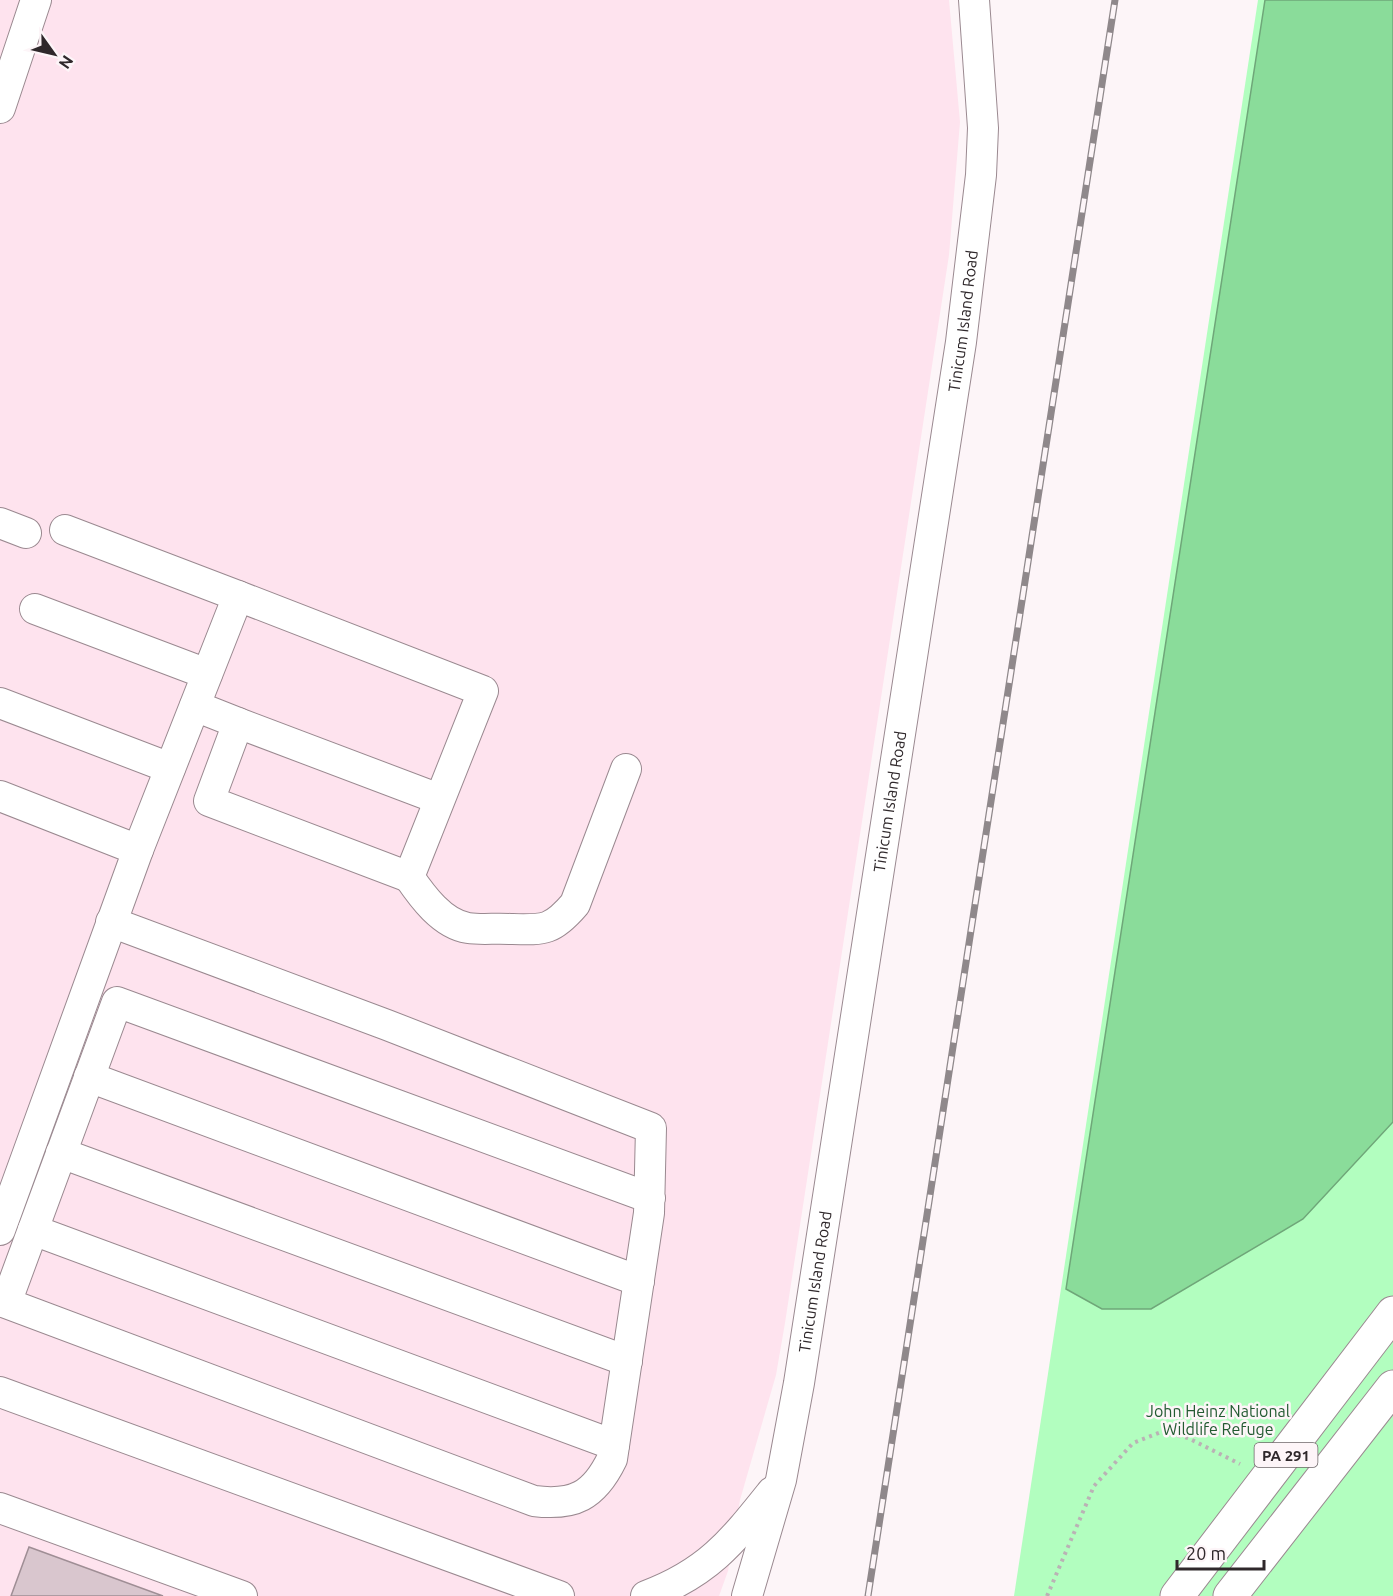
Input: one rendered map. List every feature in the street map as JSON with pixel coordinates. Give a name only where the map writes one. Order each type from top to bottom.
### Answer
[{"type":"main road","name":"PA 291","points":[[1177,1596],[1393,1313]]},
{"type":"main road","name":"PA 291","points":[[1230,1596],[1393,1388]]},
{"type":"street","points":[[0,108],[36,0]]},
{"type":"street","name":"Tinicum Island Road","points":[[747,1596],[781,1480],[808,1327],[968,295],[981,176],[983,128],[974,0]]},
{"type":"street","points":[[65,530],[483,691],[409,877]]},
{"type":"street","points":[[0,1230],[138,850],[238,596]]},
{"type":"street","points":[[35,609],[207,674]]},
{"type":"street","points":[[0,703],[170,768]]},
{"type":"street","points":[[195,706],[439,800]]},
{"type":"street","points":[[238,723],[209,801],[409,877],[424,900],[444,916],[465,928],[545,930],[560,922],[576,904],[626,769]]},
{"type":"street","points":[[0,796],[138,850]]},
{"type":"street","points":[[111,922],[387,1025],[651,1128],[650,1198],[612,1459],[602,1480],[581,1497],[557,1504],[534,1501],[6,1303],[117,1002],[650,1198]]},
{"type":"street","points":[[89,1077],[639,1281]]},
{"type":"street","points":[[61,1153],[627,1361]]},
{"type":"street","points":[[33,1230],[614,1445]]},
{"type":"street","points":[[0,1392],[559,1596]]},
{"type":"street","points":[[646,1596],[667,1588],[707,1565],[741,1531],[781,1480]]},
{"type":"street","points":[[0,1508],[242,1596]]},
{"type":"street","points":[[494,1573],[513,1596]]},
{"type":"path","points":[[1047,1596],[1094,1486],[1133,1443],[1161,1432],[1188,1438],[1240,1464],[1265,1482]]},
{"type":"shaded area","points":[[0,0],[949,0],[960,122],[949,255],[785,1323],[776,1375],[740,1500],[728,1571],[719,1596],[0,1596]]},
{"type":"shaded area","name":"John Heinz National Wildlife Refuge","points":[[1265,0],[1393,0],[1393,1122],[1303,1219],[1151,1309],[1102,1309],[1066,1289]]},
{"type":"green space","name":"John Heinz National Wildlife Refuge","points":[[1258,0],[1393,0],[1393,1596],[1014,1596]]},
{"type":"building","points":[[29,1547],[163,1596],[11,1596]]},
{"type":"railway","points":[[868,1596],[1115,0]]}]
